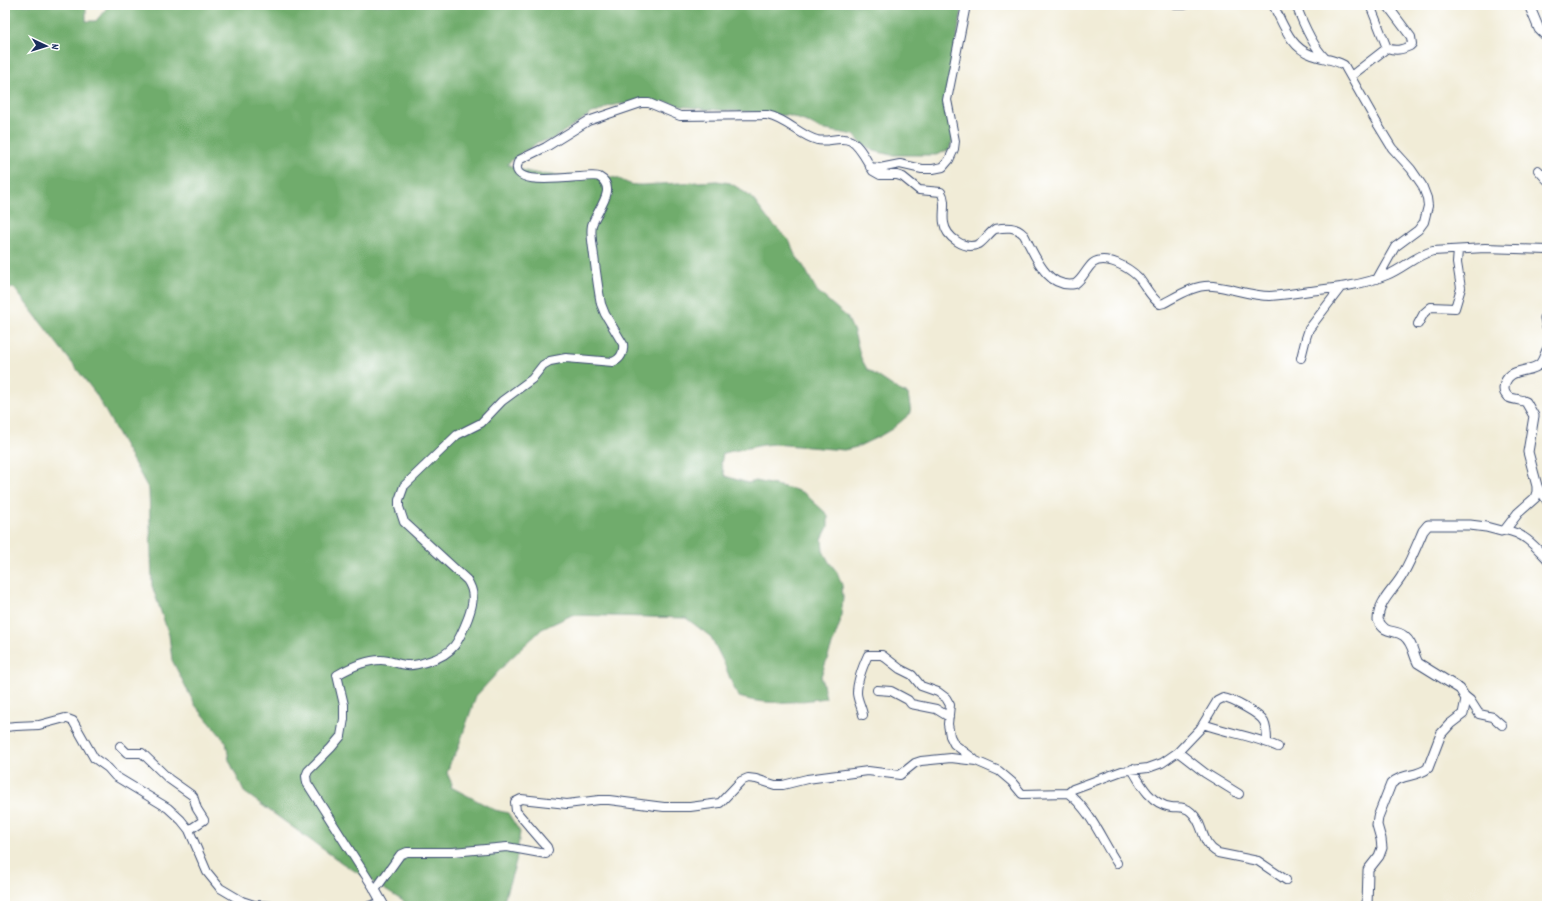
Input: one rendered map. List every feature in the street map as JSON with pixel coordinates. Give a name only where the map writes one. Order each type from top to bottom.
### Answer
[{"type":"street","points":[[870,167],[880,168],[900,164],[922,169],[933,169],[943,167],[949,160],[954,149],[955,141],[947,100],[966,5]]},
{"type":"street","points":[[1175,5],[1186,5]]},
{"type":"street","points":[[1273,5],[1288,34],[1298,48],[1313,56],[1326,58],[1344,65],[1392,148],[1411,169],[1422,185],[1427,198],[1428,206],[1424,222],[1418,230],[1395,247],[1377,278]]},
{"type":"street","points":[[1296,5],[1301,20],[1316,48],[1326,58]]},
{"type":"street","points":[[1370,5],[1387,48]]},
{"type":"street","points":[[1387,5],[1411,38],[1412,42],[1410,46],[1402,50],[1387,48]]},
{"type":"street","points":[[1529,5],[1538,29],[1547,37]]},
{"type":"street","points":[[1351,76],[1387,48]]},
{"type":"street","points":[[369,906],[383,904],[318,803],[306,779],[306,774],[341,736],[344,719],[344,705],[336,676],[372,661],[381,660],[402,665],[413,665],[436,659],[447,654],[460,638],[474,598],[471,586],[467,580],[404,522],[399,507],[401,490],[407,482],[438,452],[458,435],[481,423],[502,401],[532,379],[543,365],[550,361],[566,358],[613,362],[618,360],[623,350],[623,344],[605,314],[601,304],[591,235],[593,223],[605,198],[607,189],[605,182],[596,176],[554,179],[529,178],[519,172],[517,164],[519,160],[546,147],[588,121],[645,102],[678,116],[761,114],[774,116],[815,140],[822,141],[845,139],[850,141],[862,152],[873,171],[880,175],[897,175],[903,177],[919,190],[941,192],[944,196],[944,223],[946,230],[957,242],[975,245],[984,240],[995,229],[1010,228],[1020,230],[1049,277],[1062,285],[1075,284],[1094,262],[1104,260],[1126,268],[1137,276],[1155,300],[1160,304],[1194,289],[1207,286],[1269,296],[1341,287],[1377,278],[1397,271],[1426,253],[1433,251],[1485,248],[1547,250]]},
{"type":"street","points":[[1538,170],[1547,180]]},
{"type":"street","points":[[1418,324],[1424,313],[1431,307],[1440,306],[1453,309],[1456,307],[1462,288],[1457,263],[1458,250]]},
{"type":"street","points":[[1301,358],[1309,329],[1341,287]]},
{"type":"street","points":[[1547,311],[1545,318],[1547,327]]},
{"type":"street","points":[[1504,530],[1518,513],[1535,498],[1537,486],[1528,452],[1534,424],[1533,413],[1526,402],[1508,397],[1504,389],[1506,381],[1510,376],[1519,371],[1540,364],[1547,350]]},
{"type":"street","points":[[1537,486],[1547,501]]},
{"type":"street","points":[[1502,725],[1493,718],[1479,714],[1470,700],[1460,689],[1418,663],[1415,651],[1404,636],[1388,631],[1380,623],[1378,620],[1379,610],[1382,603],[1403,575],[1423,531],[1428,525],[1470,525],[1519,533],[1534,545],[1547,559]]},
{"type":"street","points":[[863,715],[857,694],[863,667],[868,655],[882,655],[890,662],[912,674],[921,686],[943,694],[950,705],[948,724],[950,736],[954,744],[976,761],[998,771],[1012,782],[1022,794],[1068,794],[1079,802],[1093,822],[1116,863]]},
{"type":"street","points":[[877,690],[891,691],[908,700],[911,704],[936,709],[949,718]]},
{"type":"street","points":[[1367,906],[1368,870],[1379,856],[1382,848],[1378,817],[1391,784],[1402,778],[1424,772],[1428,768],[1441,734],[1450,724],[1463,714],[1466,704],[1465,696]]},
{"type":"street","points":[[1068,794],[1073,789],[1122,771],[1148,768],[1162,763],[1178,752],[1203,724],[1220,698],[1227,698],[1262,720],[1266,727],[1267,742]]},
{"type":"street","points":[[5,727],[39,725],[65,718],[73,721],[94,758],[115,776],[168,808],[181,820],[189,830],[207,872],[220,888],[242,901],[273,906]]},
{"type":"street","points":[[1203,724],[1267,742],[1278,747]]},
{"type":"street","points":[[120,746],[128,753],[142,753],[169,779],[193,796],[197,809],[204,820],[189,830]]},
{"type":"street","points":[[1178,752],[1205,773],[1239,794]]},
{"type":"street","points":[[375,890],[400,855],[407,852],[453,852],[507,847],[546,854],[548,850],[547,847],[516,811],[515,802],[521,799],[572,804],[609,800],[664,807],[690,807],[720,803],[741,781],[748,778],[775,785],[783,785],[807,779],[868,771],[900,775],[915,763],[932,760],[951,758],[976,761]]},
{"type":"street","points":[[1132,769],[1141,785],[1156,802],[1171,807],[1186,808],[1191,812],[1199,824],[1204,840],[1212,850],[1218,853],[1258,861],[1286,880]]},
{"type":"green space","points":[[5,5],[86,5],[86,21],[96,21],[109,5],[963,5],[947,89],[953,139],[949,150],[936,155],[891,155],[874,151],[862,144],[854,135],[820,129],[807,122],[787,115],[774,116],[765,113],[703,109],[680,106],[666,102],[654,105],[621,104],[609,106],[598,112],[592,113],[551,140],[538,142],[507,164],[519,169],[544,174],[610,177],[635,185],[717,181],[730,183],[752,198],[767,218],[790,241],[794,253],[804,267],[817,291],[847,317],[854,332],[861,358],[867,369],[897,389],[908,394],[911,413],[892,429],[857,447],[844,450],[774,444],[723,453],[721,464],[725,476],[748,483],[756,481],[793,489],[804,493],[828,515],[828,527],[822,539],[823,551],[837,572],[842,585],[843,598],[840,623],[821,676],[826,698],[793,702],[761,702],[739,697],[711,637],[686,618],[572,615],[542,629],[509,660],[476,696],[457,751],[451,761],[447,773],[452,784],[451,787],[495,810],[508,813],[520,832],[516,862],[502,906],[411,906],[342,863],[244,792],[229,760],[226,742],[195,705],[172,660],[169,635],[152,586],[149,490],[96,394],[14,288],[5,289]]}]
